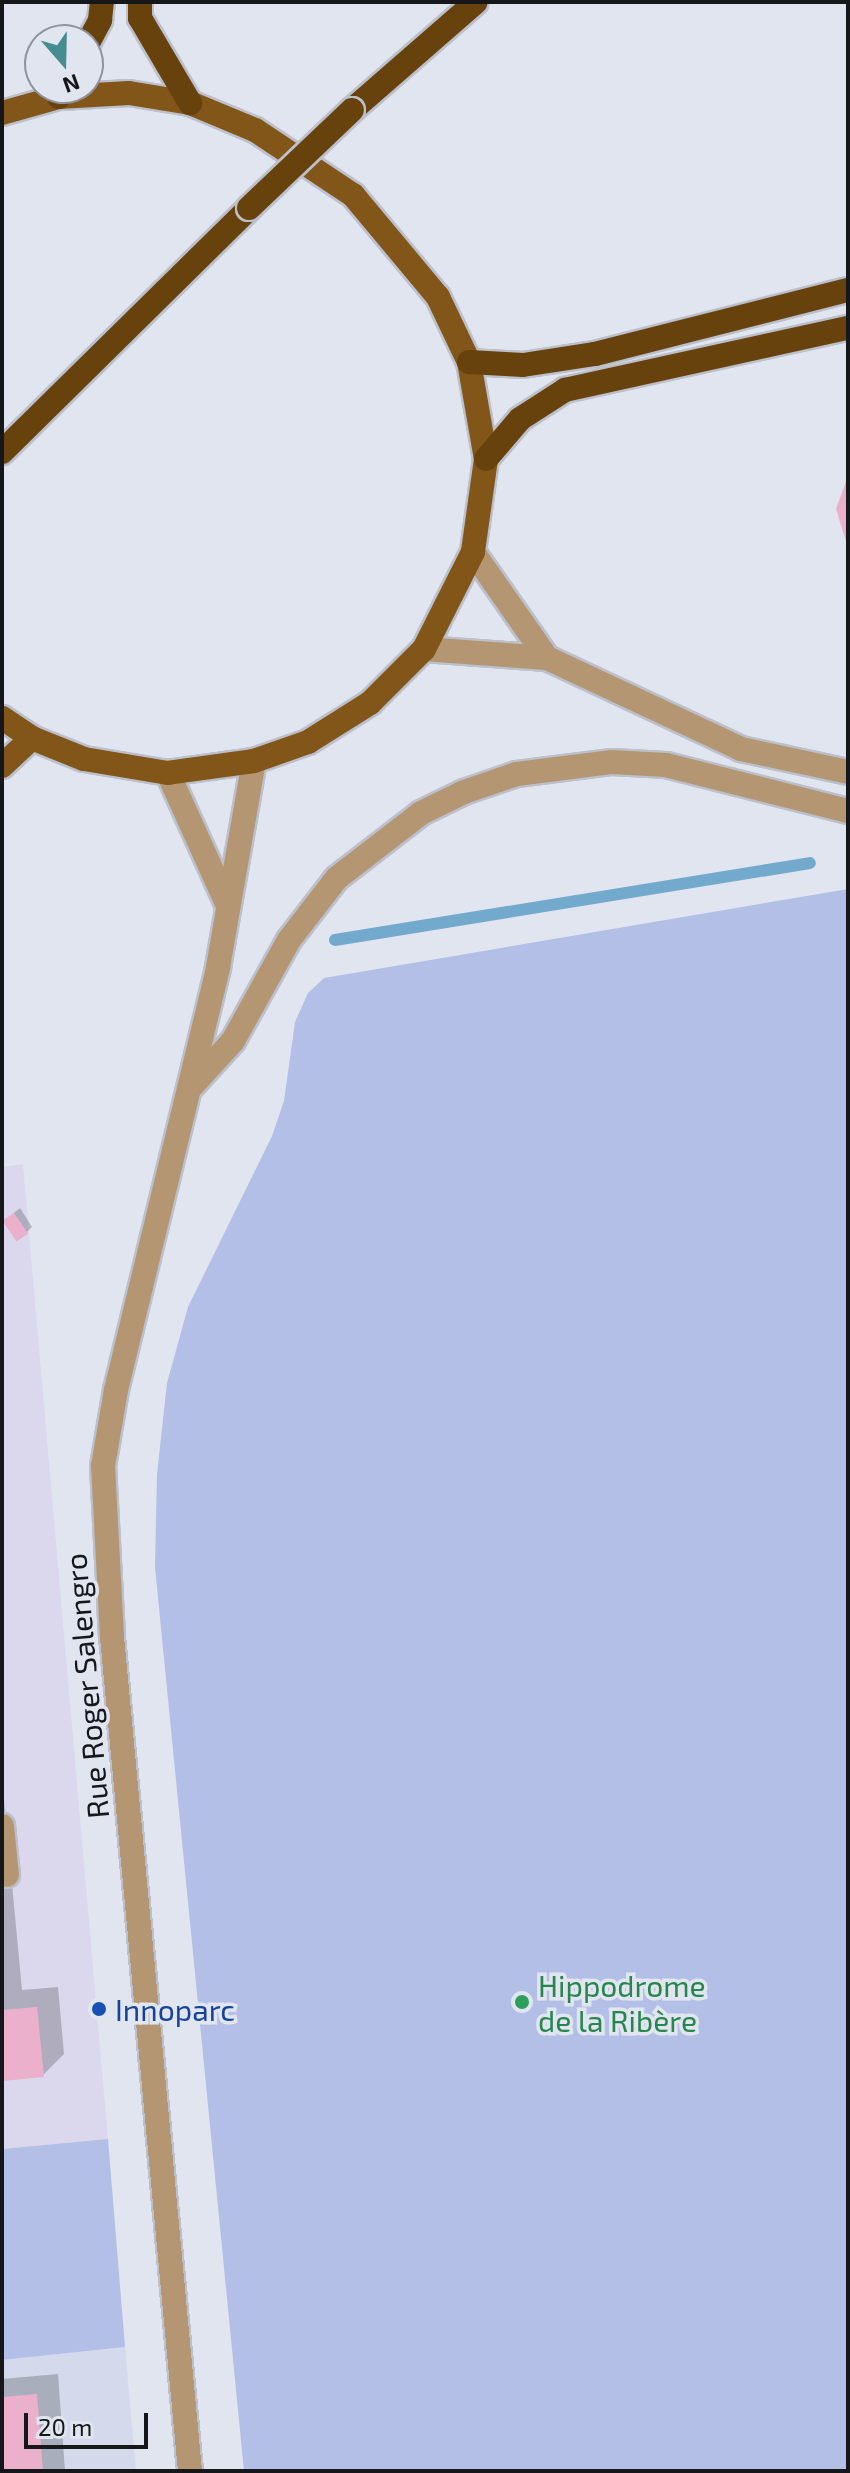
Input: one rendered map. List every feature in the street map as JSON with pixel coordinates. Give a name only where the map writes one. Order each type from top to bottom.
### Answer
[{"type":"highway","points":[[98,24],[102,2]]},
{"type":"highway","points":[[140,2],[140,18],[190,103]]},
{"type":"highway","points":[[2,452],[352,110],[476,2]]},
{"type":"highway","points":[[469,362],[523,365],[595,354],[848,290]]},
{"type":"highway","points":[[486,459],[520,419],[565,390],[848,328]]},
{"type":"main road","points":[[2,718],[32,738],[84,759],[168,773],[254,761],[308,742],[370,703],[424,649],[473,552],[486,459],[469,362],[438,297],[353,195],[255,130],[190,103],[129,93],[104,93]]},
{"type":"main road","points":[[2,113],[28,104]]},
{"type":"main road","points":[[2,766],[32,738]]},
{"type":"street","points":[[473,552],[547,658]]},
{"type":"street","points":[[424,649],[547,658],[741,749],[848,772]]},
{"type":"street","name":"Rue Roger Salengro","points":[[190,2471],[112,1637],[103,1466],[116,1390],[190,1089],[254,761]]},
{"type":"street","points":[[190,1089],[233,1041],[289,940],[337,878],[421,813],[464,792],[517,774],[612,762],[666,765],[848,811]]},
{"type":"street","points":[[168,773],[228,906]]},
{"type":"street","points":[[2,1826],[7,1875]]},
{"type":"shaded area","name":"Hippodrome de la Ribère","points":[[848,889],[848,2471],[244,2471],[155,1567],[157,1474],[167,1383],[188,1307],[272,1136],[284,1101],[295,1022],[308,993],[324,978]]},
{"type":"shaded area","points":[[23,1164],[108,2139],[2,2149],[2,1167]]},
{"type":"shaded area","points":[[108,2139],[125,2347],[2,2360],[2,2149]]},
{"type":"shaded area","points":[[125,2347],[136,2471],[2,2471],[2,2360]]},
{"type":"building","points":[[848,476],[848,548],[836,509]]},
{"type":"building","points":[[14,1213],[28,1234],[16,1242],[2,1221]]},
{"type":"building","points":[[37,2007],[44,2077],[2,2081],[2,2010]]},
{"type":"building","points":[[37,2394],[43,2471],[2,2471],[2,2397]]},
{"type":"waterway","points":[[335,940],[810,863]]},
{"type":"place","name":"Hippodrome de la Ribère","points":[[522,2002]]},
{"type":"place","name":"Innoparc","points":[[99,2009]]}]
